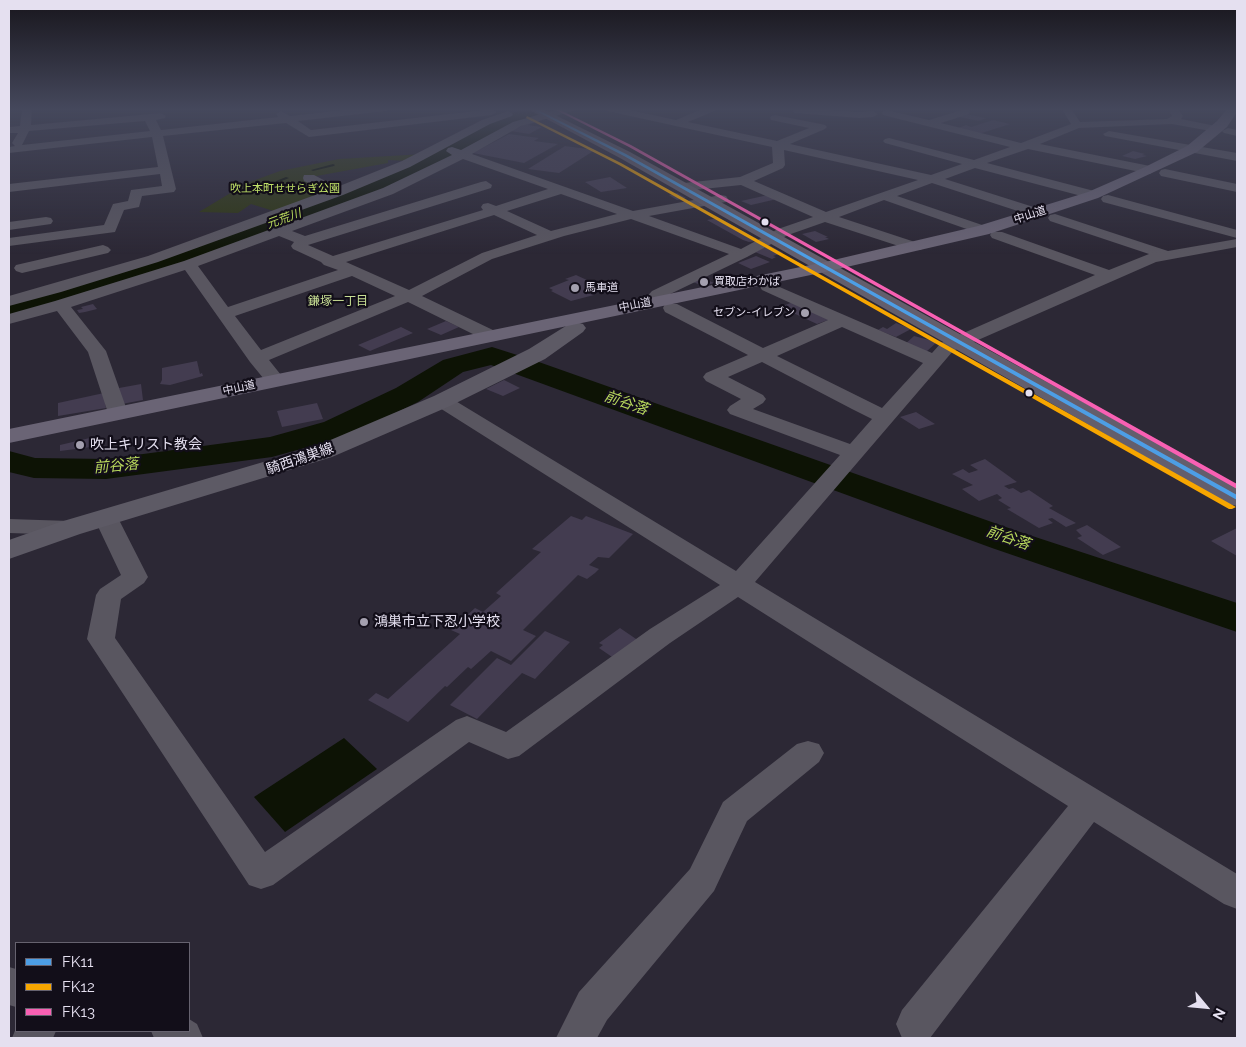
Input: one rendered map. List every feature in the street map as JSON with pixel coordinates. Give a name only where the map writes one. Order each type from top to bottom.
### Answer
[{"type":"highway","name":"中山道","points":[[16,440],[118,413],[650,302],[839,268],[990,233],[1100,197],[1158,172],[1184,157]]},
{"type":"highway","name":"中山道","points":[[16,440],[672,308],[768,287],[916,247],[990,233]]},
{"type":"main road","points":[[631,157],[715,200],[839,268],[956,342],[1237,498]]},
{"type":"main road","name":"騎西鴻巣線","points":[[9,550],[70,528],[323,452],[442,401],[537,354],[576,328]]},
{"type":"main road","points":[[956,342],[1237,482]]},
{"type":"street","points":[[14,163],[15,157]]},
{"type":"street","points":[[9,242],[110,229],[118,206],[134,204],[136,193],[169,189],[162,157]]},
{"type":"street","points":[[9,319],[153,258],[338,192],[419,157]]},
{"type":"street","points":[[9,301],[58,297],[189,264],[388,191],[457,157]]},
{"type":"street","points":[[471,157],[742,254]]},
{"type":"street","points":[[690,187],[743,182],[779,166],[779,157]]},
{"type":"street","points":[[830,157],[933,179],[1166,255]]},
{"type":"street","points":[[844,160],[851,157]]},
{"type":"street","points":[[948,157],[1237,234]]},
{"type":"street","points":[[650,302],[658,294],[778,235],[825,216],[994,157]]},
{"type":"street","points":[[1081,157],[1237,188]]},
{"type":"street","points":[[9,188],[165,170]]},
{"type":"street","points":[[309,178],[338,192]]},
{"type":"street","points":[[410,181],[496,210],[550,236]]},
{"type":"street","points":[[743,182],[825,216],[916,247]]},
{"type":"street","points":[[486,185],[304,241],[298,246],[329,262],[409,296],[489,335]]},
{"type":"street","points":[[329,262],[560,190]]},
{"type":"street","points":[[884,196],[1109,275]]},
{"type":"street","points":[[257,358],[409,296],[487,256],[550,236],[632,215],[715,200]]},
{"type":"street","points":[[9,226],[47,218],[44,238]]},
{"type":"street","points":[[22,268],[106,254],[92,232]]},
{"type":"street","points":[[279,232],[304,241]]},
{"type":"street","points":[[106,518],[135,577],[108,596],[101,639],[261,874],[467,728],[508,747],[660,636],[738,585],[884,417],[956,342],[1109,275],[1166,255],[1237,242]]},
{"type":"street","points":[[9,257],[58,297],[97,351],[118,413]]},
{"type":"street","points":[[189,264],[224,314],[276,380]]},
{"type":"street","points":[[224,314],[351,271]]},
{"type":"street","points":[[768,287],[842,320],[956,342]]},
{"type":"street","points":[[672,308],[760,355],[884,417]]},
{"type":"street","points":[[842,320],[713,376],[756,399],[737,410],[854,453]]},
{"type":"street","points":[[442,401],[1237,893]]},
{"type":"street","points":[[9,526],[70,528]]},
{"type":"street","points":[[576,1038],[593,1006],[702,880],[735,812],[808,753]]},
{"type":"street","points":[[916,1024],[1090,803]]},
{"type":"green space","name":"吹上本町せせらぎ公園","points":[[418,157],[410,161],[388,160],[388,163],[311,177],[332,191],[277,212],[251,204],[238,213],[199,212],[247,183],[280,171],[339,159]]},
{"type":"shaded area","points":[[344,738],[377,769],[285,832],[254,797]]},
{"type":"building","points":[[493,157],[535,157],[524,163]]},
{"type":"building","points":[[548,157],[584,157],[559,173],[528,169]]},
{"type":"building","points":[[1126,157],[1144,157],[1135,159]]},
{"type":"building","points":[[610,177],[627,188],[601,192],[585,182]]},
{"type":"building","points":[[677,193],[686,198],[677,200],[669,195]]},
{"type":"building","points":[[768,195],[777,199],[751,205],[741,201]]},
{"type":"building","points":[[719,218],[757,239],[753,239],[756,241],[749,242],[743,240],[707,220]]},
{"type":"building","points":[[815,231],[829,239],[816,242],[802,234]]},
{"type":"building","points":[[769,245],[783,253],[773,256],[776,257],[772,259],[755,252]]},
{"type":"building","points":[[756,256],[770,262],[751,269],[738,263]]},
{"type":"building","points":[[576,275],[600,286],[596,288],[600,290],[590,294],[594,295],[571,301],[551,291],[553,290],[549,288],[569,280],[565,279]]},
{"type":"building","points":[[703,278],[714,283],[703,286],[693,282]]},
{"type":"building","points":[[793,302],[831,319],[817,324],[780,307]]},
{"type":"building","points":[[93,304],[97,309],[79,313],[77,310],[83,309],[81,307]]},
{"type":"building","points":[[446,321],[459,327],[441,335],[427,329]]},
{"type":"building","points":[[896,323],[911,329],[896,337],[878,330],[883,327],[887,329]]},
{"type":"building","points":[[401,327],[413,333],[370,351],[358,345]]},
{"type":"building","points":[[914,336],[937,342],[926,352],[903,346]]},
{"type":"building","points":[[197,361],[200,374],[202,373],[203,376],[170,385],[160,384],[162,368]]},
{"type":"building","points":[[504,380],[520,388],[503,396],[486,389]]},
{"type":"building","points":[[141,384],[143,400],[122,404],[119,388]]},
{"type":"building","points":[[104,393],[106,408],[58,416],[58,403]]},
{"type":"building","points":[[317,403],[323,419],[282,427],[277,411]]},
{"type":"building","points":[[916,412],[935,424],[919,429],[900,417]]},
{"type":"building","points":[[94,437],[95,443],[98,442],[99,446],[60,451],[60,445]]},
{"type":"building","points":[[985,459],[1017,482],[1004,486],[1009,489],[1013,488],[1021,493],[1029,490],[1053,506],[1049,508],[1076,523],[1066,527],[1052,518],[1048,519],[1053,523],[1039,528],[1007,509],[1011,508],[998,500],[1002,498],[997,494],[979,501],[962,489],[973,485],[952,474],[963,469],[969,473],[978,470],[970,465]]},
{"type":"building","points":[[571,516],[582,520],[586,516],[633,534],[609,558],[598,557],[589,565],[599,569],[595,573],[587,579],[578,575],[523,630],[536,636],[511,661],[491,651],[471,669],[468,667],[447,687],[445,686],[408,722],[368,700],[376,693],[388,699],[460,634],[451,630],[475,608],[483,612],[501,596],[496,593],[541,552],[532,549]]},
{"type":"building","points":[[1087,525],[1121,547],[1103,555],[1077,538],[1082,536],[1076,530]]},
{"type":"building","points":[[1237,528],[1237,556],[1211,541]]},
{"type":"building","points":[[620,628],[639,641],[615,659],[599,648],[603,645],[599,643]]},
{"type":"building","points":[[545,631],[570,642],[535,679],[522,673],[477,719],[450,705],[497,658],[511,665]]},
{"type":"waterway","name":"元荒川","points":[[9,310],[116,280],[365,190],[415,169],[438,157]]},
{"type":"waterway","points":[[341,195],[417,164]]},
{"type":"waterway","points":[[313,170],[333,165]]},
{"type":"waterway","points":[[266,186],[287,178]]},
{"type":"waterway","name":"前谷落","points":[[9,461],[34,468],[106,469],[272,447],[336,429],[407,395],[453,366],[492,356],[1006,540],[1237,618]]},
{"type":"transit line","name":"FK12","points":[[606,157],[1232,507]]},
{"type":"transit line","name":"FK11","points":[[628,157],[1237,498]]},
{"type":"transit line","name":"FK13","points":[[649,157],[1237,487]]},
{"type":"place","name":"買取店わかば","points":[[704,282]]},
{"type":"place","name":"馬車道","points":[[575,288]]},
{"type":"place","name":"セブン-イレブン","points":[[805,313]]},
{"type":"place","name":"吹上キリスト教会","points":[[80,445]]},
{"type":"place","name":"鴻巣市立下忍小学校","points":[[364,622]]},
{"type":"district","name":"鎌塚一丁目","points":[[338,301]]}]
